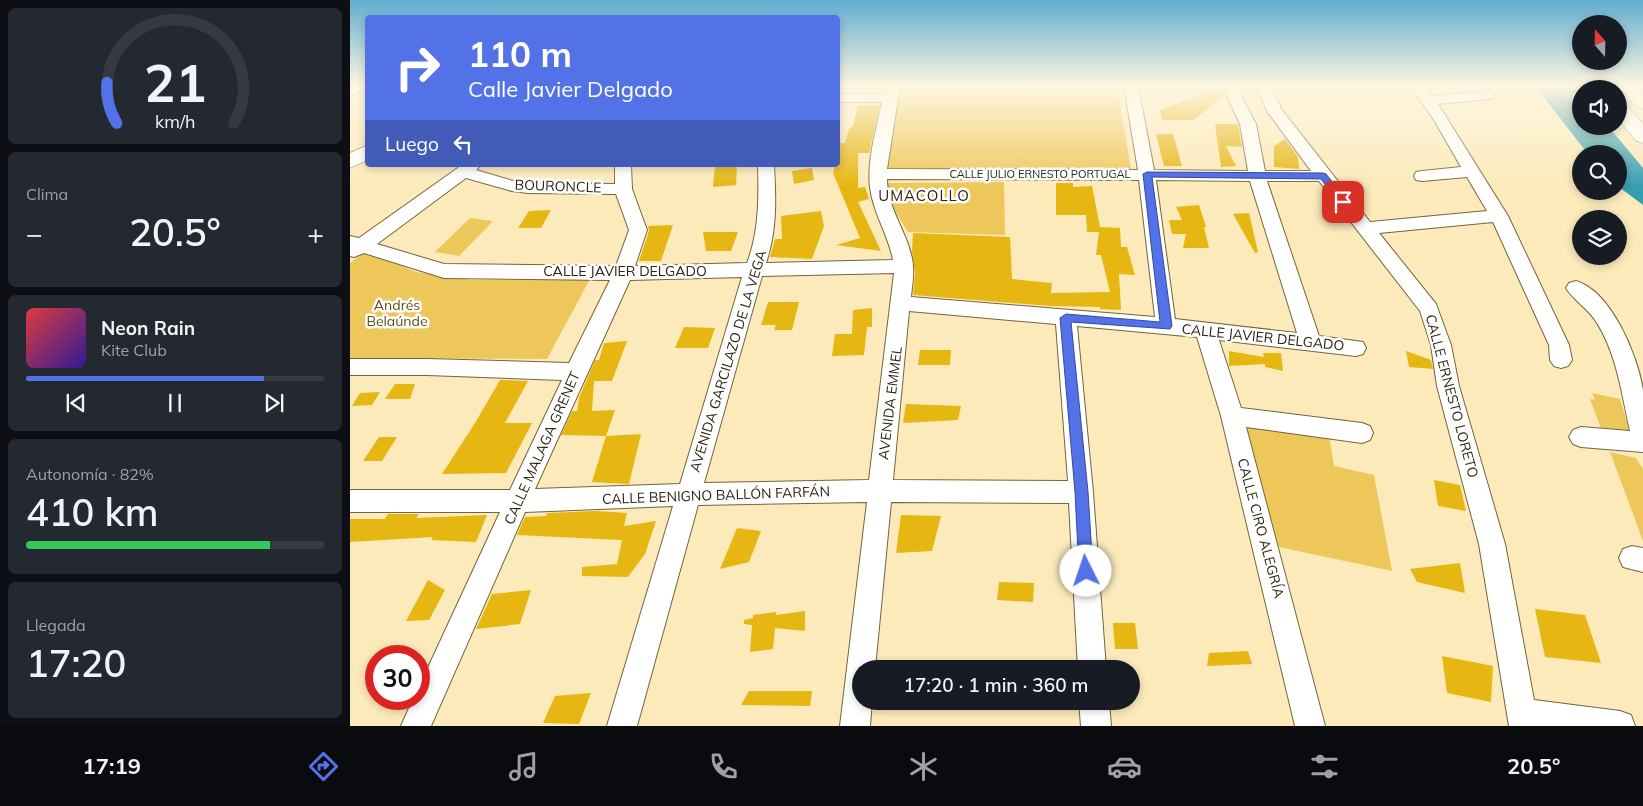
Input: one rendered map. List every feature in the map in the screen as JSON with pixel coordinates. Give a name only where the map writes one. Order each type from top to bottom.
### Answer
[{"type":"main road","points":[[1629,120],[1643,137]]},
{"type":"main road","points":[[350,147],[365,138]]},
{"type":"main road","points":[[350,162],[365,153]]},
{"type":"street","name":"AVENIDA EMMEL","points":[[855,726],[902,302],[904,266],[899,242],[880,196],[878,174],[887,120]]},
{"type":"street","points":[[1137,120],[1147,174],[1166,326]]},
{"type":"street","points":[[1246,120],[1257,175],[1310,341]]},
{"type":"street","name":"CALLE ERNESTO LORETO","points":[[1282,120],[1323,176],[1429,309],[1441,345],[1448,386],[1492,544],[1523,720]]},
{"type":"street","points":[[1440,120],[1499,216],[1559,345],[1561,360]]},
{"type":"street","name":"CALLE MALAGA GRENET","points":[[416,726],[576,372],[623,273],[638,230],[623,189],[623,167]]},
{"type":"street","name":"AVENIDA GARCILAZO DE LA VEGA","points":[[622,726],[754,269],[762,249],[766,228],[766,167]]},
{"type":"street","points":[[354,247],[469,168]]},
{"type":"street","name":"BOURONCLE","points":[[469,168],[512,186],[528,188],[623,189]]},
{"type":"street","points":[[1422,176],[1471,170]]},
{"type":"street","name":"CALLE JULIO ERNESTO PORTUGAL","points":[[878,174],[1323,176]]},
{"type":"street","points":[[1364,228],[1499,216]]},
{"type":"street","name":"CALLE JAVIER DELGADO","points":[[354,247],[444,270],[623,273],[904,266]]},
{"type":"street","points":[[1576,288],[1594,303],[1609,326],[1623,360],[1643,438]]},
{"type":"street","name":"CALLE JAVIER DELGADO","points":[[902,302],[1166,326],[1206,332],[1310,341],[1356,348]]},
{"type":"street","points":[[1066,318],[1081,492],[1091,660]]},
{"type":"street","name":"CALLE CIRO ALEGRÍA","points":[[1206,332],[1232,416],[1310,726]]},
{"type":"street","points":[[350,367],[427,367],[576,372]]},
{"type":"street","points":[[1232,416],[1362,433]]},
{"type":"street","points":[[1581,437],[1643,442]]},
{"type":"street","name":"CALLE BENIGNO BALLÓN FARFÁN","points":[[350,501],[519,501],[689,494],[880,491],[1081,492]]},
{"type":"street","points":[[1095,710],[1096,726]]},
{"type":"street","points":[[1523,720],[1620,726]]},
{"type":"green space","points":[[893,120],[1123,120],[1131,169],[884,169]]},
{"type":"green space","points":[[1004,182],[1005,235],[908,232],[891,202],[887,183]]},
{"type":"green space","points":[[470,218],[493,221],[459,256],[435,252]]},
{"type":"green space","name":"Andrés Belaúnde","points":[[366,251],[416,272],[470,280],[590,279],[547,359],[350,358],[350,263]]},
{"type":"green space","points":[[1592,393],[1620,399],[1632,439],[1603,434],[1590,399],[1595,400]]},
{"type":"green space","points":[[1244,424],[1329,436],[1334,466],[1374,475],[1392,571],[1274,546]]},
{"type":"green space","points":[[1610,452],[1636,458],[1643,469],[1643,541]]},
{"type":"water","points":[[1561,120],[1572,120],[1572,133]]},
{"type":"water","points":[[1573,135],[1616,135],[1624,145],[1581,145]]},
{"type":"water","points":[[1627,149],[1643,168],[1643,205],[1627,193]]},
{"type":"building","points":[[854,120],[877,120],[869,153],[858,153],[858,188],[865,187],[869,199],[858,202],[881,251],[836,245],[860,238],[833,173],[834,167],[840,167],[840,143],[845,143],[849,129],[853,126]]},
{"type":"building","points":[[1215,124],[1238,124],[1242,147],[1226,146],[1236,166],[1221,167]]},
{"type":"building","points":[[1156,134],[1173,134],[1182,166],[1164,166]]},
{"type":"building","points":[[1285,139],[1298,157],[1299,169],[1274,167],[1274,146]]},
{"type":"building","points":[[715,167],[737,167],[736,185],[713,187]]},
{"type":"building","points":[[812,168],[814,180],[794,184],[792,171]]},
{"type":"building","points":[[1056,183],[1073,183],[1073,187],[1092,186],[1100,227],[1120,228],[1121,247],[1127,247],[1135,275],[1119,274],[1121,310],[913,295],[915,273],[912,251],[913,233],[1010,237],[1012,279],[1052,283],[1051,293],[1110,292],[1101,255],[1096,255],[1099,232],[1087,232],[1086,215],[1056,215]]},
{"type":"building","points":[[1199,205],[1206,227],[1204,227],[1209,248],[1183,248],[1186,234],[1172,234],[1169,220],[1182,220],[1176,207]]},
{"type":"building","points":[[551,210],[541,228],[518,228],[529,211]]},
{"type":"building","points":[[821,211],[824,226],[812,259],[770,257],[775,239],[782,239],[781,216]]},
{"type":"building","points":[[1249,213],[1258,252],[1255,253],[1233,214]]},
{"type":"building","points":[[673,225],[661,261],[639,261],[649,231],[648,226]]},
{"type":"building","points":[[703,232],[738,232],[731,251],[706,251]]},
{"type":"building","points":[[768,302],[799,302],[792,330],[774,330],[776,325],[761,325]]},
{"type":"building","points":[[872,308],[872,327],[867,327],[864,355],[832,356],[835,334],[852,334],[853,310]]},
{"type":"building","points":[[684,327],[715,328],[708,348],[675,348]]},
{"type":"building","points":[[627,341],[612,381],[594,381],[592,411],[615,410],[606,436],[561,435],[572,411],[577,411],[579,398],[595,360],[599,360],[604,343]]},
{"type":"building","points":[[920,350],[951,350],[950,365],[918,365]]},
{"type":"building","points":[[1229,351],[1264,357],[1263,353],[1281,353],[1283,371],[1265,367],[1265,364],[1229,366]]},
{"type":"building","points":[[1406,351],[1431,360],[1433,369],[1409,367]]},
{"type":"building","points":[[500,380],[528,381],[505,423],[532,423],[506,473],[442,474],[475,423]]},
{"type":"building","points":[[395,384],[415,384],[410,399],[385,399]]},
{"type":"building","points":[[380,392],[372,405],[352,406],[360,393]]},
{"type":"building","points":[[906,404],[961,406],[958,420],[903,423]]},
{"type":"building","points":[[641,434],[629,484],[592,482],[606,436]]},
{"type":"building","points":[[379,437],[397,437],[382,461],[363,461]]},
{"type":"building","points":[[1434,480],[1460,485],[1466,511],[1438,506]]},
{"type":"building","points":[[597,511],[627,513],[624,526],[656,521],[645,554],[628,577],[582,576],[582,567],[617,564],[622,540],[517,535],[525,517],[546,516],[547,513]]},
{"type":"building","points":[[388,514],[419,514],[416,518],[487,515],[476,542],[431,540],[433,537],[350,542],[350,519],[385,519]]},
{"type":"building","points":[[901,515],[941,516],[932,551],[896,553]]},
{"type":"building","points":[[737,528],[761,531],[749,562],[720,569]]},
{"type":"building","points":[[1460,563],[1465,593],[1417,582],[1410,569]]},
{"type":"building","points":[[428,580],[445,590],[429,620],[406,621]]},
{"type":"building","points":[[999,582],[1034,583],[1033,602],[997,600]]},
{"type":"building","points":[[531,590],[520,624],[476,629],[492,594]]},
{"type":"building","points":[[1535,609],[1585,615],[1601,663],[1545,657]]},
{"type":"building","points":[[805,611],[805,631],[775,628],[773,649],[750,652],[752,625],[744,624],[744,620],[753,618],[753,615],[776,612],[776,615]]},
{"type":"building","points":[[1113,623],[1135,623],[1138,649],[1115,649]]},
{"type":"building","points":[[1248,651],[1252,664],[1207,666],[1209,653]]},
{"type":"building","points":[[1442,656],[1493,666],[1491,702],[1447,693]]},
{"type":"building","points":[[749,691],[812,691],[810,706],[741,705]]},
{"type":"building","points":[[591,693],[579,724],[543,723],[555,696]]},
{"type":"district","name":"UMACOLLO","points":[[924,196]]},
{"type":"route","points":[[1086,571],[1066,318],[1166,326],[1147,174],[1323,176],[1343,202]]}]
